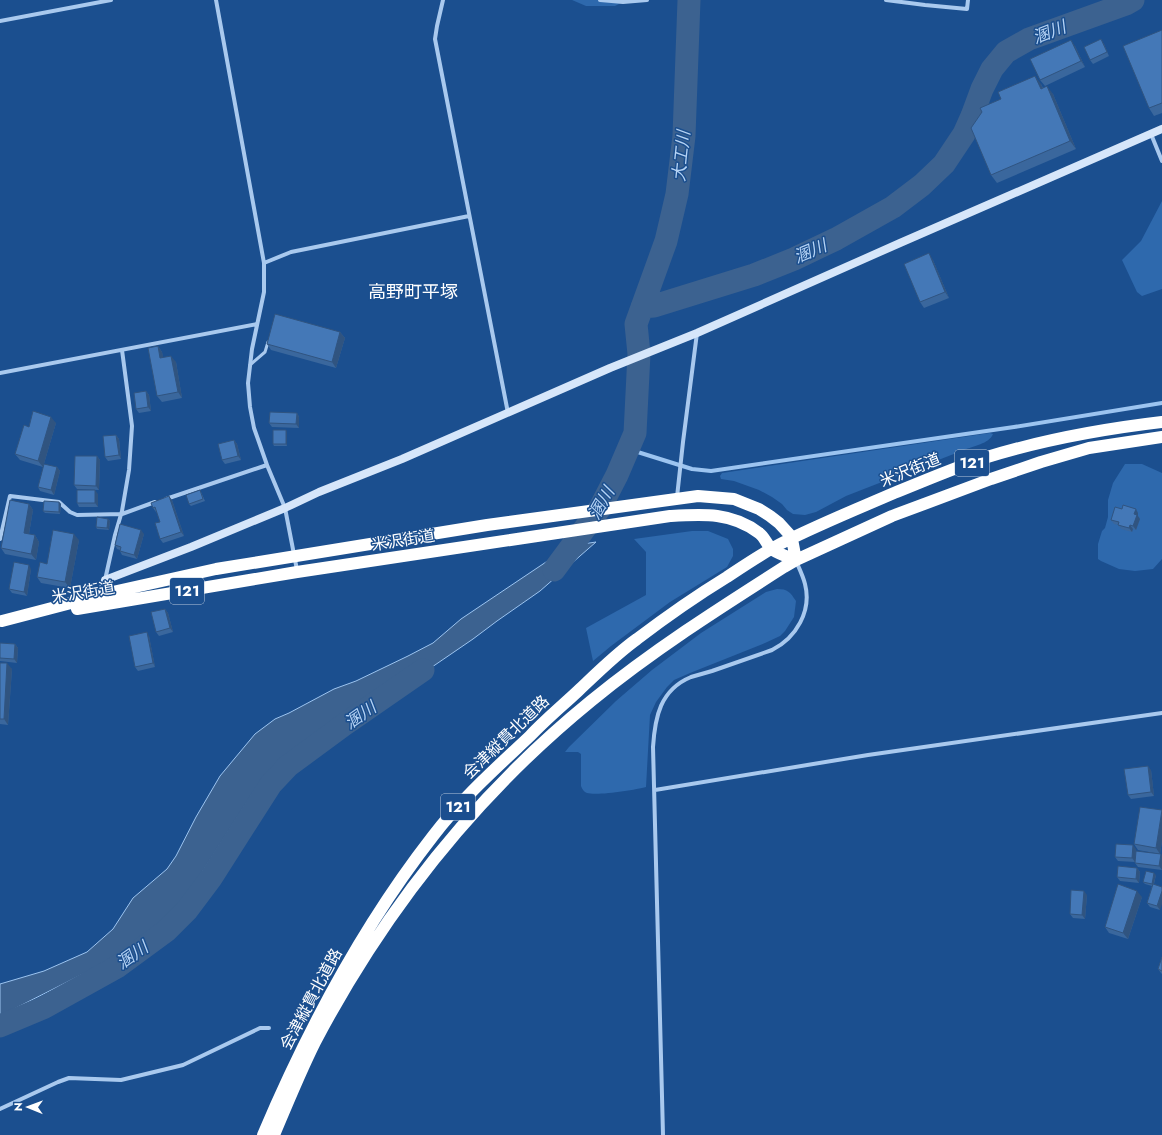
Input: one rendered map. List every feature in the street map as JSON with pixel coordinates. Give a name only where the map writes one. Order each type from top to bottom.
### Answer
[{"type":"highway","name":"米沢街道","points":[[792,539],[851,511],[984,458],[1086,433],[1162,422]]},
{"type":"highway","name":"121","points":[[796,560],[892,516],[990,479],[1089,448],[1162,437]]},
{"type":"highway","name":"米沢街道","points":[[1,621],[101,600],[216,569],[487,525],[698,496],[734,499],[754,507],[770,516],[779,523],[792,539],[796,560]]},
{"type":"highway","name":"米沢街道","points":[[101,600],[670,516],[704,514],[720,516],[746,524],[761,535],[772,549],[796,560]]},
{"type":"highway","name":"121","points":[[772,549],[792,539]]},
{"type":"highway","name":"会津縦貫北道路","points":[[263,1135],[282,1092],[336,983],[384,905],[435,833],[479,785],[613,658],[637,638],[687,603],[772,549]]},
{"type":"highway","name":"会津縦貫北道路","points":[[274,1135],[315,1043],[342,994],[394,912],[446,844],[467,820],[532,753],[592,700],[630,670],[712,613],[796,560]]},
{"type":"street","points":[[0,21],[111,0]]},
{"type":"street","points":[[216,0],[264,263],[264,292],[252,349],[248,383],[250,407],[254,428],[267,465],[285,508],[297,572]]},
{"type":"street","points":[[443,0],[435,39],[508,413]]},
{"type":"street","points":[[600,0],[623,2],[647,0]]},
{"type":"street","points":[[886,0],[967,9],[968,0]]},
{"type":"street","points":[[105,580],[191,547],[285,508],[319,492],[402,459],[610,368],[697,333],[900,242],[1162,129]]},
{"type":"street","points":[[1151,134],[1162,161]]},
{"type":"street","points":[[264,263],[291,252],[469,216]]},
{"type":"street","points":[[0,373],[257,324]]},
{"type":"street","points":[[674,499],[697,333]]},
{"type":"street","points":[[101,600],[115,535],[122,514],[132,426],[122,350]]},
{"type":"street","points":[[0,535],[10,496],[59,502],[70,512],[77,515],[122,514],[267,465]]},
{"type":"street","points":[[663,1135],[653,748],[654,729],[657,714],[667,695],[679,684],[692,677],[777,648],[792,636],[804,615],[807,596],[802,573],[796,560]]},
{"type":"street","points":[[655,790],[868,755],[1162,714]]},
{"type":"street","points":[[0,1109],[69,1078],[121,1080],[182,1065],[260,1028],[269,1028]]},
{"type":"lane","points":[[250,365],[266,352],[270,339]]},
{"type":"shaded area","points":[[572,0],[627,0],[615,6],[586,6]]},
{"type":"shaded area","points":[[1162,201],[1162,289],[1142,296],[1137,292],[1122,260],[1141,241]]},
{"type":"shaded area","points":[[990,433],[993,434],[991,437],[980,444],[846,496],[816,512],[805,515],[793,514],[782,504],[759,490],[734,481],[721,479],[720,476],[722,473]]},
{"type":"shaded area","points":[[1125,464],[1142,464],[1162,473],[1162,559],[1153,569],[1135,571],[1119,569],[1098,559],[1098,544],[1108,517],[1108,500],[1113,483]]},
{"type":"shaded area","points":[[692,531],[708,531],[728,539],[733,549],[733,556],[727,567],[670,602],[593,661],[586,628],[646,595],[646,552],[634,539]]},
{"type":"shaded area","points":[[596,542],[540,591],[473,639],[413,680],[359,706],[287,757],[262,779],[182,902],[163,924],[130,949],[108,963],[0,1016],[0,984],[44,971],[87,952],[113,929],[133,898],[167,869],[176,856],[196,817],[220,776],[255,734],[275,719],[334,689],[356,681],[433,643],[461,619],[549,560],[563,547]]},
{"type":"shaded area","points":[[777,589],[788,592],[796,601],[794,617],[780,636],[674,680],[656,702],[650,715],[646,787],[625,791],[592,794],[584,791],[581,786],[581,754],[578,752],[565,752],[569,747],[616,701],[652,670],[701,633],[766,592]]},
{"type":"building","points":[[1162,30],[1162,103],[1149,108],[1123,46]]},
{"type":"building","points":[[1101,39],[1107,52],[1090,60],[1084,47]]},
{"type":"building","points":[[1071,40],[1081,61],[1040,80],[1030,59]]},
{"type":"building","points":[[1035,76],[1041,89],[1047,86],[1070,141],[991,175],[971,128],[982,112],[980,108],[1001,99],[998,92]]},
{"type":"building","points":[[929,253],[945,292],[920,302],[904,264]]},
{"type":"building","points":[[275,314],[340,332],[332,362],[267,344]]},
{"type":"building","points":[[158,346],[160,358],[171,356],[178,392],[157,396],[148,348]]},
{"type":"building","points":[[146,391],[148,407],[136,409],[134,393]]},
{"type":"building","points":[[33,411],[51,417],[38,461],[15,454],[24,425],[29,427]]},
{"type":"building","points":[[270,412],[297,413],[296,424],[269,423]]},
{"type":"building","points":[[273,430],[286,430],[286,444],[273,444]]},
{"type":"building","points":[[116,435],[119,455],[105,457],[103,436]]},
{"type":"building","points":[[234,440],[238,456],[222,460],[218,444]]},
{"type":"building","points":[[75,456],[97,456],[96,486],[74,485]]},
{"type":"building","points":[[44,464],[57,467],[51,490],[38,487]]},
{"type":"building","points":[[77,490],[95,490],[95,503],[77,503]]},
{"type":"building","points":[[200,490],[203,499],[189,504],[186,495]]},
{"type":"building","points":[[169,496],[181,532],[160,539],[155,523],[160,522],[155,507],[153,508],[151,503]]},
{"type":"building","points":[[10,500],[29,504],[24,533],[35,535],[31,554],[1,548]]},
{"type":"building","points":[[44,501],[59,502],[59,512],[43,511]]},
{"type":"building","points":[[1123,505],[1136,509],[1134,514],[1137,515],[1133,526],[1130,525],[1129,528],[1118,525],[1119,522],[1111,520],[1115,507],[1122,509]]},
{"type":"building","points":[[97,517],[108,519],[107,528],[96,527]]},
{"type":"building","points":[[120,524],[141,530],[134,555],[120,551],[121,547],[115,545]]},
{"type":"building","points":[[53,530],[74,534],[65,582],[37,577],[40,562],[47,564]]},
{"type":"building","points":[[14,562],[29,565],[24,592],[9,589]]},
{"type":"building","points":[[165,609],[170,628],[156,632],[151,612]]},
{"type":"building","points":[[147,632],[153,663],[135,667],[129,636]]},
{"type":"building","points":[[0,643],[15,644],[14,659],[0,658]]},
{"type":"building","points":[[0,663],[7,663],[4,719],[0,719]]},
{"type":"building","points":[[1148,766],[1151,792],[1128,795],[1124,769]]},
{"type":"building","points":[[1140,807],[1162,810],[1156,848],[1134,844]]},
{"type":"building","points":[[1116,844],[1133,845],[1132,858],[1115,857]]},
{"type":"building","points":[[1136,851],[1161,854],[1159,866],[1135,863]]},
{"type":"building","points":[[1118,866],[1137,868],[1136,879],[1117,877]]},
{"type":"building","points":[[1146,871],[1154,873],[1152,884],[1143,882]]},
{"type":"building","points":[[1118,884],[1137,891],[1123,933],[1105,927]]},
{"type":"building","points":[[1153,884],[1162,887],[1157,906],[1147,903]]},
{"type":"building","points":[[1071,890],[1084,891],[1082,915],[1070,914]]},
{"type":"building","points":[[1162,957],[1162,971],[1158,969]]},
{"type":"waterway","name":"大工川","points":[[554,570],[600,508],[617,475],[635,433],[639,354],[636,324],[666,241],[677,194],[684,136],[689,0]]},
{"type":"waterway","name":"溷川","points":[[642,307],[654,306],[754,275],[794,259],[836,239],[893,207],[922,185],[944,164],[964,134],[982,89],[992,69],[1006,52],[1029,39],[1126,4],[1133,0]]},
{"type":"waterway","points":[[628,449],[692,469],[711,471],[1014,427],[1162,403]]},
{"type":"waterway","name":"溷川","points":[[0,1026],[43,1008],[117,967],[166,931],[187,910],[211,878],[271,784],[288,766],[423,670]]},
{"type":"district","name":"高野町平塚","points":[[413,292]]}]
